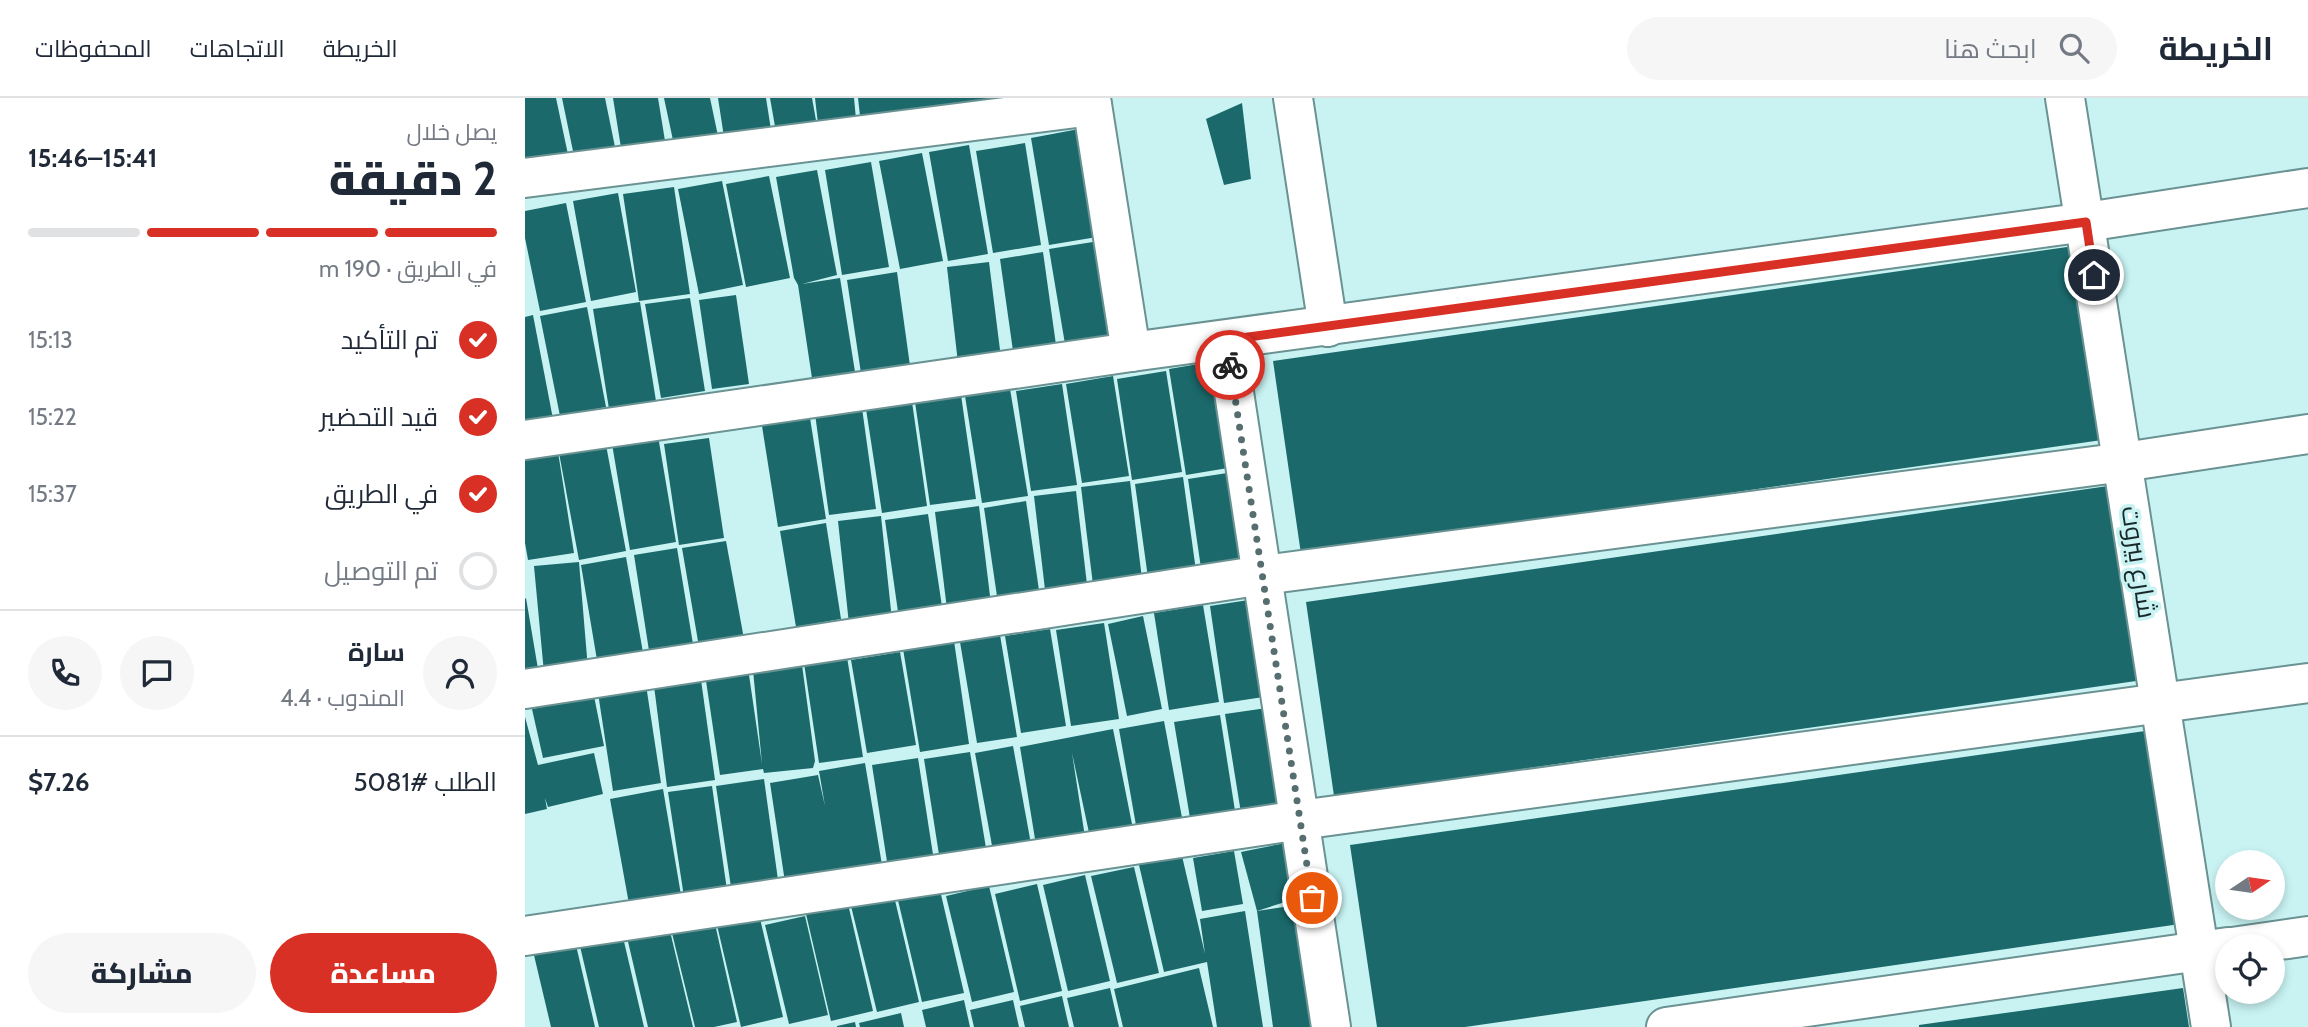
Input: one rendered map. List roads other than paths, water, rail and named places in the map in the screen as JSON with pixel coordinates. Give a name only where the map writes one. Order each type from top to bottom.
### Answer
[{"type":"street","points":[[1293,98],[1328,327]]},
{"type":"street","name":"شارع بيروت","points":[[2065,98],[2160,705],[2215,934]]},
{"type":"street","points":[[525,178],[1091,102],[1131,352]]},
{"type":"street","points":[[525,440],[1131,352],[2086,222],[2308,188]]},
{"type":"street","points":[[1226,340],[1331,1027]]},
{"type":"street","points":[[525,689],[1263,575],[2124,462],[2308,433]]},
{"type":"street","points":[[525,936],[1300,820],[2308,683]]},
{"type":"street","points":[[2285,939],[2308,936]]},
{"type":"street","points":[[1666,1027],[2215,950]]},
{"type":"street","name":"شارع بيروت","points":[[2211,1027],[2215,988]]}]
